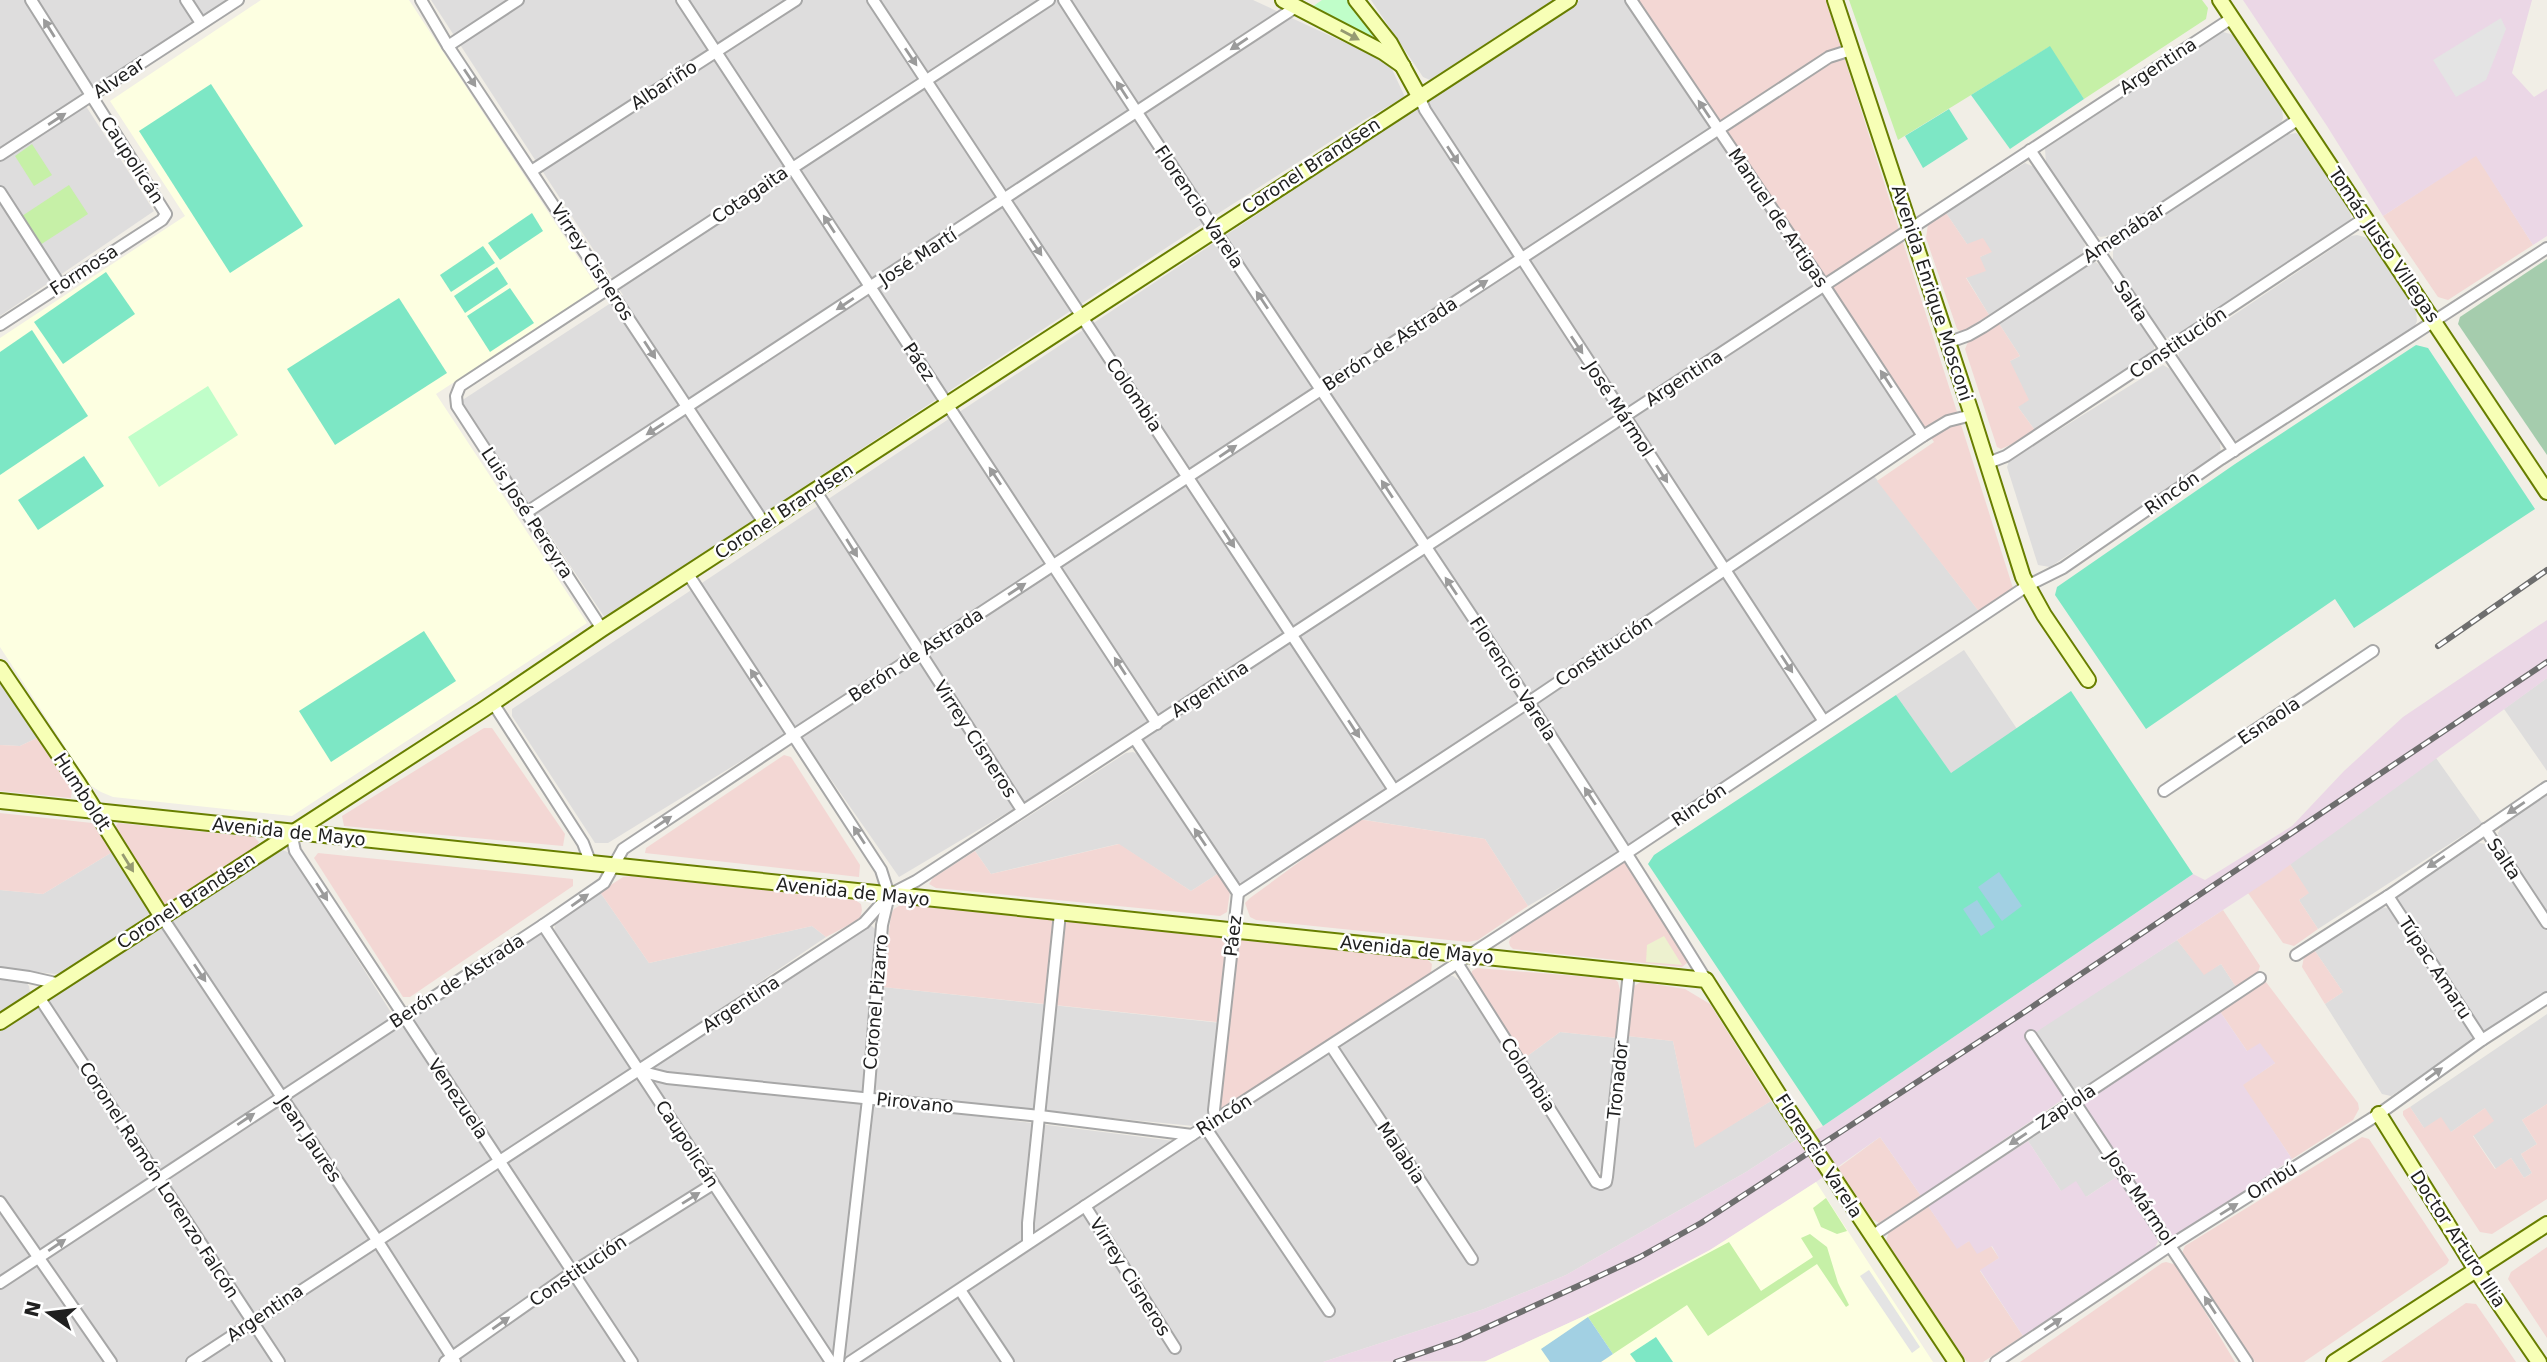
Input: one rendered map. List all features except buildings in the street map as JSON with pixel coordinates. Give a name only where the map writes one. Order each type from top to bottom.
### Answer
[{"type":"main road","points":[[1356,0],[1390,43],[1419,96]]},
{"type":"main road","name":"Coronel Brandsen","points":[[0,1022],[1569,0]]},
{"type":"main road","name":"Avenida Enrique Mosconi","points":[[1835,0],[2027,586]]},
{"type":"main road","name":"Tomás Justo Villegas","points":[[2220,0],[2547,492]]},
{"type":"main road","points":[[1295,2],[1403,66]]},
{"type":"main road","points":[[2027,586],[2088,680]]},
{"type":"main road","name":"Humboldt","points":[[0,668],[95,810],[162,917]]},
{"type":"main road","name":"Avenida de Mayo","points":[[0,801],[1706,980]]},
{"type":"main road","name":"Florencio Varela","points":[[1706,980],[1956,1362]]},
{"type":"main road","name":"Doctor Arturo Illia","points":[[2379,1114],[2476,1270],[2539,1362]]},
{"type":"main road","points":[[2334,1362],[2547,1224]]},
{"type":"street","name":"Caupolicán","points":[[31,0],[166,214]]},
{"type":"street","points":[[186,0],[201,23]]},
{"type":"street","name":"Alvear","points":[[0,155],[238,0]]},
{"type":"street","name":"Virrey Cisneros","points":[[421,0],[448,46],[533,170],[764,523]]},
{"type":"street","points":[[448,46],[518,0]]},
{"type":"street","name":"Páez","points":[[682,0],[1157,724]]},
{"type":"street","name":"Albariño","points":[[533,170],[796,0]]},
{"type":"street","name":"Colombia","points":[[873,0],[1394,790]]},
{"type":"street","name":"Cotagaita","points":[[456,396],[460,386],[1049,0]]},
{"type":"street","name":"Florencio Varela","points":[[1064,0],[1136,113],[1321,388],[1627,853],[1706,980]]},
{"type":"street","name":"Manuel de Artigas","points":[[1631,0],[1923,436]]},
{"type":"street","name":"José Martí","points":[[527,512],[1136,113],[1295,2]]},
{"type":"street","name":"Argentina","points":[[192,1362],[864,923],[889,895],[916,881],[1135,739],[2232,18]]},
{"type":"street","name":"Berón de Astrada","points":[[0,1283],[604,883],[623,849],[794,734],[1829,57],[1851,50]]},
{"type":"street","name":"José Mármol","points":[[1419,96],[1425,110],[1520,259],[1824,720]]},
{"type":"street","name":"Amenábar","points":[[1947,343],[1983,327],[2299,119]]},
{"type":"street","name":"Salta","points":[[2030,150],[2234,451]]},
{"type":"street","points":[[0,192],[60,285]]},
{"type":"street","name":"Formosa","points":[[0,325],[162,220],[166,214]]},
{"type":"street","name":"Constitución","points":[[1988,463],[2006,456],[2365,218]]},
{"type":"street","name":"Rincón","points":[[850,1362],[1028,1242],[1627,853],[2027,586],[2063,568],[2234,451],[2547,248]]},
{"type":"street","name":"Luis José Pereyra","points":[[456,396],[457,406],[603,629]]},
{"type":"street","name":"Constitución","points":[[1238,893],[1923,436],[1948,421],[1972,415]]},
{"type":"street","name":"Virrey Cisneros","points":[[815,490],[1022,810]]},
{"type":"street","points":[[688,574],[881,870],[889,895]]},
{"type":"street","name":"Esnaola","points":[[2164,791],[2373,651]]},
{"type":"street","points":[[493,703],[583,843],[591,864]]},
{"type":"street","name":"Páez","points":[[1135,739],[1238,893],[1215,1120]]},
{"type":"street","points":[[2296,955],[2388,896],[2547,787]]},
{"type":"street","name":"Salta","points":[[2485,829],[2547,923]]},
{"type":"street","name":"Venezuela","points":[[291,833],[295,851],[632,1362]]},
{"type":"street","name":"Coronel Pizarro","points":[[838,1362],[868,1098],[882,925],[889,895]]},
{"type":"street","name":"Túpac Amaru","points":[[2388,896],[2482,1040]]},
{"type":"street","points":[[1028,1242],[1060,913]]},
{"type":"street","name":"Jean Jaurès","points":[[162,917],[377,1240],[451,1360]]},
{"type":"street","name":"Caupolicán","points":[[543,925],[831,1362]]},
{"type":"street","name":"Colombia","points":[[1457,963],[1596,1182],[1601,1184]]},
{"type":"street","name":"Tronador","points":[[1601,1184],[1606,1182],[1607,1177],[1629,972]]},
{"type":"street","points":[[0,973],[29,976],[60,984]]},
{"type":"street","name":"Zapiola","points":[[1872,1236],[2260,978]]},
{"type":"street","name":"Coronel Ramón Lorenzo Falcón","points":[[39,997],[279,1362]]},
{"type":"street","name":"Ombú","points":[[1996,1362],[2171,1245],[2379,1114],[2482,1040],[2547,999]]},
{"type":"street","name":"José Mármol","points":[[2031,1036],[2247,1362]]},
{"type":"street","name":"Malabia","points":[[1331,1046],[1472,1259]]},
{"type":"street","name":"Pirovano","points":[[639,1071],[667,1078],[1040,1116],[1192,1135]]},
{"type":"street","points":[[1205,1127],[1329,1311]]},
{"type":"street","name":"Constitución","points":[[451,1360],[573,1272],[713,1184]]},
{"type":"street","points":[[0,1202],[110,1362]]},
{"type":"street","name":"Virrey Cisneros","points":[[1085,1206],[1175,1348]]},
{"type":"street","points":[[960,1290],[1009,1362]]},
{"type":"shaded area","points":[[0,0],[228,0],[80,97],[154,211],[0,316]]},
{"type":"shaded area","points":[[261,0],[409,0],[598,288],[436,394],[587,623],[292,816],[113,797],[101,792],[90,785],[0,647],[0,338],[185,216],[110,101]]},
{"type":"shaded area","points":[[431,0],[1253,0],[1389,63],[1405,97],[1364,120],[1222,211],[605,618],[461,401],[623,295]]},
{"type":"shaded area","points":[[1371,0],[1554,0],[1430,80],[1423,77]]},
{"type":"shaded area","points":[[1580,0],[1625,0],[1915,428],[1915,440],[1871,472],[1981,614],[1614,856],[1528,906],[1485,839],[1359,819],[1249,881],[1236,881],[1138,735],[899,877],[795,728],[608,843],[595,843],[512,716],[512,709]]},
{"type":"shaded area","points":[[1636,0],[1826,0],[2013,588],[2012,593],[1981,614],[1877,481],[1934,442]]},
{"type":"shaded area","points":[[2243,0],[2532,0],[2512,73],[2534,97],[2547,89],[2547,236],[2533,245],[2476,156],[2383,216]]},
{"type":"shaded area","points":[[2501,18],[2506,29],[2486,80],[2456,97],[2433,60]]},
{"type":"shaded area","points":[[2217,33],[2234,35],[2282,108],[2281,123],[2111,235],[2095,235],[2046,163],[2045,149]]},
{"type":"shaded area","points":[[2296,133],[2302,137],[2350,209],[2349,225],[2178,337],[2163,336],[2113,264],[2113,250],[2285,135]]},
{"type":"shaded area","points":[[2476,155],[2533,245],[2448,300],[2438,297],[2383,216]]},
{"type":"shaded area","points":[[2025,163],[2034,167],[2085,246],[2082,255],[1989,315],[1966,277],[1980,257],[1991,252],[1967,244],[1946,213]]},
{"type":"shaded area","points":[[1946,213],[1967,244],[1983,238],[1992,252],[1980,257],[1986,271],[1966,278],[1989,315],[1962,332],[1957,329],[1926,238],[1928,224]]},
{"type":"shaded area","points":[[2351,236],[2368,238],[2416,311],[2415,326],[2245,438],[2229,438],[2178,362],[2179,352]]},
{"type":"shaded area","points":[[2547,259],[2547,455],[2458,324],[2460,317]]},
{"type":"shaded area","points":[[2095,262],[2101,266],[2154,344],[2154,352],[2037,433],[2018,407],[2010,361],[2020,356],[1998,322],[2089,263]]},
{"type":"shaded area","points":[[1998,322],[2020,356],[2010,361],[2029,400],[2018,407],[2037,433],[2001,449],[1997,447],[1965,349],[1968,342]]},
{"type":"shaded area","points":[[2163,365],[2170,369],[2220,443],[2221,454],[2050,567],[2038,565],[2007,467],[2009,461]]},
{"type":"shaded area","points":[[2547,620],[2547,678],[2272,878],[2027,1038],[2063,1093],[2062,1100],[1921,1196],[1880,1137],[1710,1250],[1595,1311],[1486,1361],[1323,1362],[1484,1309],[1566,1275],[1823,1126],[2193,874],[2205,880],[2292,826],[2344,771],[2403,717]]},
{"type":"shaded area","points":[[1964,650],[2017,729],[1951,774],[1896,695]]},
{"type":"shaded area","points":[[0,677],[39,737],[20,746],[0,745]]},
{"type":"shaded area","points":[[2547,678],[2547,771],[2504,709]]},
{"type":"shaded area","points":[[484,728],[492,728],[565,834],[563,846],[344,826],[342,816]]},
{"type":"shaded area","points":[[39,737],[72,790],[71,798],[0,791],[0,745],[20,746]]},
{"type":"shaded area","points":[[1126,753],[1139,755],[1219,873],[1191,891],[1118,844],[991,874],[975,851]]},
{"type":"shaded area","points":[[784,755],[791,757],[860,865],[859,877],[645,853],[646,848]]},
{"type":"shaded area","points":[[2436,758],[2482,823],[2318,929],[2299,900],[2308,893],[2290,864]]},
{"type":"shaded area","points":[[2547,792],[2547,912],[2499,840],[2498,833],[2504,822]]},
{"type":"shaded area","points":[[0,813],[92,823],[114,851],[43,894],[0,890]]},
{"type":"shaded area","points":[[1358,819],[1485,839],[1528,906],[1478,940],[1468,942],[1256,920],[1250,917],[1245,903],[1250,898]]},
{"type":"shaded area","points":[[118,823],[254,837],[259,842],[255,849],[167,907],[163,906],[113,830]]},
{"type":"shaded area","points":[[2476,842],[2489,845],[2547,931],[2547,993],[2492,1029],[2483,1031],[2398,904],[2397,897]]},
{"type":"shaded area","points":[[1119,844],[1191,891],[1219,873],[1230,892],[1227,912],[1220,916],[936,888],[929,884],[933,878],[975,851],[991,874]]},
{"type":"shaded area","points":[[280,849],[290,853],[399,1025],[540,932],[547,935],[636,1077],[867,926],[872,926],[879,933],[864,1102],[1190,1143],[1448,976],[1453,976],[1460,981],[1597,1189],[1604,1190],[1611,1186],[1613,1179],[1627,1036],[1673,1041],[1695,1147],[1771,1101],[1797,1139],[1746,1172],[1566,1275],[1484,1309],[1323,1362],[0,1362],[0,1029]]},
{"type":"shaded area","points":[[114,851],[150,907],[149,914],[71,970],[55,974],[0,968],[0,890],[43,894]]},
{"type":"shaded area","points":[[318,853],[573,879],[573,886],[410,997],[403,997],[314,858]]},
{"type":"shaded area","points":[[1623,862],[1629,865],[1687,957],[1687,963],[1682,967],[1513,949],[1510,946],[1512,934]]},
{"type":"shaded area","points":[[2290,864],[2309,893],[2299,900],[2318,929],[2294,946],[2283,943],[2248,893]]},
{"type":"shaded area","points":[[623,877],[854,899],[861,904],[862,910],[860,919],[826,937],[812,926],[649,963],[600,892]]},
{"type":"shaded area","points":[[600,892],[649,963],[812,926],[826,937],[641,1063],[554,934],[555,924]]},
{"type":"shaded area","points":[[902,904],[1421,959],[1432,964],[1431,972],[1426,976],[1228,1113],[1220,1113],[1217,1109],[1226,1023],[883,987],[891,914]]},
{"type":"shaded area","points":[[2381,907],[2388,908],[2471,1030],[2472,1038],[2468,1046],[2391,1096],[2382,1094],[2325,1004],[2343,992],[2315,951]]},
{"type":"shaded area","points":[[2223,910],[2260,966],[2258,972],[2236,987],[2221,964],[2204,975],[2177,940]]},
{"type":"shaded area","points":[[1664,936],[1682,965],[1646,962],[1647,945]]},
{"type":"shaded area","points":[[2177,940],[2204,974],[2221,964],[2236,987],[2082,1088],[2075,1089],[2036,1031]]},
{"type":"shaded area","points":[[2315,951],[2343,992],[2325,1004],[2302,967],[2304,957]]},
{"type":"shaded area","points":[[1477,968],[1614,979],[1620,990],[1617,1038],[1560,1032],[1522,1060],[1471,980],[1472,971]]},
{"type":"shaded area","points":[[0,978],[25,981],[30,992],[0,1014]]},
{"type":"shaded area","points":[[1641,982],[1685,989],[1710,1004],[1771,1101],[1695,1148],[1673,1041],[1627,1036],[1632,987]]},
{"type":"shaded area","points":[[2266,982],[2358,1103],[2359,1109],[2353,1120],[2292,1159],[2242,1085],[2275,1063],[2247,1051],[2219,1010]]},
{"type":"shaded area","points":[[883,987],[1221,1023],[1211,1117],[1194,1126],[883,1096],[878,1094],[873,1084]]},
{"type":"shaded area","points":[[2219,1010],[2247,1051],[2260,1043],[2275,1063],[2243,1085],[2292,1159],[2178,1236],[2171,1237],[2083,1103]]},
{"type":"shaded area","points":[[2547,1014],[2547,1104],[2522,1120],[2537,1144],[2521,1154],[2532,1173],[2524,1178],[2511,1158],[2496,1169],[2473,1135],[2485,1108],[2451,1132],[2424,1128],[2410,1107]]},
{"type":"shaded area","points":[[1560,1032],[1617,1038],[1602,1169],[1599,1172],[1594,1169],[1522,1060]]},
{"type":"shaded area","points":[[2547,1104],[2547,1199],[2492,1234],[2480,1232],[2403,1115],[2403,1111],[2410,1107],[2424,1128],[2441,1117],[2451,1132],[2485,1108],[2494,1121],[2473,1136],[2495,1169],[2511,1158],[2524,1178],[2532,1173],[2521,1154],[2537,1144],[2522,1120]]},
{"type":"shaded area","points":[[2069,1113],[2076,1115],[2118,1176],[2086,1197],[2061,1191],[2028,1141]]},
{"type":"shaded area","points":[[1880,1137],[1921,1196],[1879,1223],[1872,1219],[1838,1168]]},
{"type":"shaded area","points":[[2362,1137],[2369,1139],[2449,1260],[2447,1264],[2304,1362],[2255,1362],[2183,1259],[2185,1246]]},
{"type":"shaded area","points":[[2028,1141],[2061,1191],[2076,1181],[2086,1197],[2118,1176],[2158,1241],[2154,1250],[2023,1336],[1980,1270],[1999,1258],[1992,1246],[1977,1254],[1969,1241],[1957,1249],[1928,1206]]},
{"type":"shaded area","points":[[1816,1182],[1933,1362],[1484,1362],[1595,1311],[1710,1250]]},
{"type":"shaded area","points":[[1928,1206],[1957,1248],[1969,1241],[1991,1246],[1999,1258],[1980,1271],[2023,1336],[1983,1362],[1967,1362],[1886,1241],[1889,1231]]},
{"type":"shaded area","points":[[2547,1247],[2547,1338],[2508,1279],[2511,1272]]},
{"type":"shaded area","points":[[2162,1263],[2177,1265],[2235,1362],[2020,1362]]},
{"type":"shaded area","points":[[1869,1270],[1920,1347],[1912,1353],[1860,1276]]},
{"type":"shaded area","points":[[2466,1303],[2476,1304],[2516,1362],[2381,1362]]},
{"type":"green space","points":[[1322,0],[1350,0],[1374,29],[1372,38],[1316,13],[1312,7]]},
{"type":"green space","points":[[1849,0],[2202,0],[2208,8],[2206,19],[2084,99],[2049,47],[1898,140]]},
{"type":"green space","points":[[2050,46],[2084,99],[2010,149],[1971,95]]},
{"type":"green space","points":[[211,84],[303,226],[230,273],[139,131]]},
{"type":"green space","points":[[1949,109],[1968,139],[1923,168],[1905,136]]},
{"type":"green space","points":[[32,144],[52,175],[34,186],[15,156]]},
{"type":"green space","points":[[69,185],[88,214],[40,245],[22,216]]},
{"type":"green space","points":[[532,213],[543,231],[500,260],[488,243]]},
{"type":"green space","points":[[483,246],[495,263],[451,292],[440,275]]},
{"type":"green space","points":[[497,267],[508,284],[465,313],[454,296]]},
{"type":"green space","points":[[106,272],[135,314],[63,364],[34,322]]},
{"type":"green space","points":[[510,288],[534,323],[490,352],[467,316]]},
{"type":"green space","points":[[399,298],[447,373],[335,445],[287,369]]},
{"type":"green space","points":[[32,330],[88,416],[0,475],[0,352]]},
{"type":"green space","points":[[2416,345],[2428,348],[2535,509],[2354,628],[2335,599],[2146,729],[2055,595],[2057,587],[2235,464]]},
{"type":"green space","points":[[208,386],[238,435],[159,487],[128,437]]},
{"type":"green space","points":[[84,456],[104,486],[38,530],[18,500]]},
{"type":"green space","points":[[424,631],[456,681],[331,762],[299,711]]},
{"type":"green space","points":[[2071,691],[2193,874],[1823,1126],[1648,864],[1654,855],[1896,695],[1951,773]]},
{"type":"green space","points":[[1826,1198],[1847,1231],[1837,1234],[1821,1227],[1813,1208]]},
{"type":"green space","points":[[1810,1234],[1827,1247],[1838,1283],[1849,1305],[1846,1307],[1817,1264],[1708,1336],[1687,1305],[1613,1354],[1588,1317],[1729,1242],[1761,1291],[1813,1257],[1801,1238]]},
{"type":"green space","points":[[1656,1337],[1673,1362],[1636,1362],[1630,1354]]},
{"type":"water","points":[[1999,872],[2022,906],[2002,921],[1978,887]]},
{"type":"water","points":[[1977,900],[1995,927],[1981,936],[1963,909]]},
{"type":"water","points":[[1588,1317],[1613,1354],[1601,1362],[1550,1362],[1541,1349]]},
{"type":"railway","points":[[2438,646],[2547,570]]},
{"type":"railway","points":[[1396,1362],[1459,1340],[1578,1286],[1640,1257],[1701,1223],[2026,1011],[2547,662]]}]
